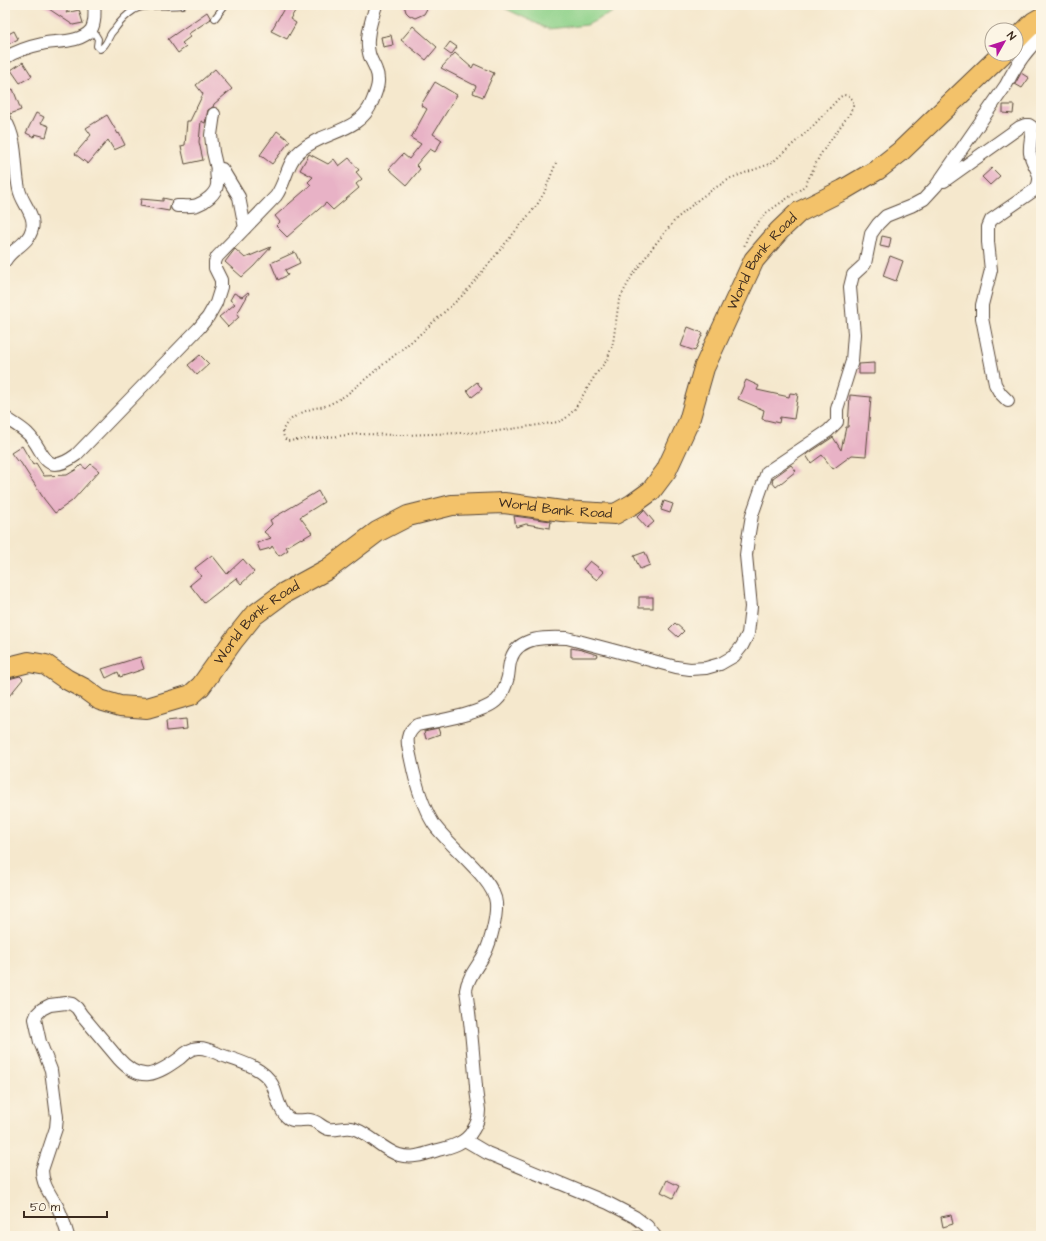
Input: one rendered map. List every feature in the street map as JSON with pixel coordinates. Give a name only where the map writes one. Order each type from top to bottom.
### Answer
[{"type":"main road","points":[[1024,32],[1034,22],[1041,18]]},
{"type":"main road","name":"World Bank Road","points":[[5,668],[29,662],[46,665],[100,700],[120,706],[147,708],[191,694],[202,686],[233,641],[253,616],[284,593],[328,569],[377,532],[408,516],[452,505],[504,503],[562,512],[615,514],[633,504],[650,491],[666,471],[689,421],[704,368],[754,260],[779,231],[799,212],[843,190],[876,170],[900,152],[994,62]]},
{"type":"street","points":[[5,58],[19,50],[45,43],[80,38],[92,28],[94,23],[94,5]]},
{"type":"street","points":[[5,417],[28,434],[44,458],[51,463],[60,464],[67,461],[76,455],[199,328],[208,317],[216,303],[221,287],[215,268],[217,257],[276,196],[281,189],[292,161],[299,151],[305,146],[350,126],[367,112],[372,103],[379,77],[369,53],[368,46],[376,5]]},
{"type":"street","points":[[68,1236],[57,1206],[45,1187],[42,1177],[42,1170],[56,1128],[57,1116],[51,1070],[40,1042],[35,1019],[42,1008],[50,1005],[66,1003],[72,1004],[77,1008],[123,1064],[133,1071],[143,1075],[154,1074],[167,1067],[190,1050],[202,1048],[258,1070],[271,1084],[287,1118],[296,1121],[316,1121],[328,1129],[355,1128],[388,1150],[399,1155],[410,1157],[454,1146],[465,1140],[473,1132],[478,1122],[479,1111],[472,1031],[466,990],[467,984],[489,944],[496,902],[493,890],[484,878],[443,837],[433,822],[414,774],[407,743],[408,735],[417,725],[461,715],[486,707],[496,701],[502,694],[506,684],[511,658],[516,649],[522,644],[532,640],[567,638],[676,667],[690,669],[706,668],[720,664],[734,656],[742,646],[748,634],[751,608],[746,555],[752,515],[767,472],[828,431],[837,422],[837,409],[852,361],[854,334],[850,287],[853,275],[865,264],[871,234],[886,216],[924,199],[936,186],[1006,86],[1014,69],[1034,42],[1041,36]]},
{"type":"street","points":[[178,206],[196,206],[213,194],[217,187],[217,169],[211,135],[214,114]]},
{"type":"street","points":[[5,120],[11,132],[13,141],[19,190],[31,215],[33,227],[25,243],[5,261]]},
{"type":"street","points":[[936,186],[1020,127],[1025,125],[1032,127],[1030,152],[1039,176],[1039,183],[1036,189],[991,220],[988,227],[991,270],[982,305],[982,318],[995,384],[1000,393],[1008,401]]},
{"type":"street","points":[[217,169],[222,169],[226,174],[239,197],[245,228]]},
{"type":"street","points":[[465,1140],[487,1153],[608,1203],[647,1226],[655,1236]]},
{"type":"lane","points":[[92,28],[98,39],[97,46],[100,49],[108,43],[112,31],[134,10],[142,7],[182,5]]},
{"type":"lane","points":[[215,18],[225,5]]},
{"type":"lane","points":[[631,1236],[650,1236]]},
{"type":"path","points":[[556,163],[544,193],[537,205],[463,295],[418,336],[346,395],[333,403],[310,409],[288,422],[282,432],[287,441],[359,434],[402,435],[491,432],[551,423],[565,418],[574,410],[609,356],[613,343],[619,300],[624,289],[653,247],[675,220],[699,199],[723,183],[774,161],[806,133],[840,97],[844,94],[849,96],[853,100],[853,106],[850,113],[820,155],[806,184],[766,214],[757,223],[747,238],[744,248],[754,260]]},
{"type":"green space","points":[[498,5],[627,5],[587,25],[548,29]]},
{"type":"building","points":[[43,5],[71,5],[66,13],[79,10],[83,23],[73,25]]},
{"type":"building","points":[[286,5],[299,5],[290,19],[296,23],[287,39],[271,31]]},
{"type":"building","points":[[404,5],[429,5],[424,14],[415,18],[406,12]]},
{"type":"building","points":[[207,12],[211,19],[188,34],[190,37],[182,43],[186,47],[178,53],[168,39]]},
{"type":"building","points":[[413,26],[437,47],[426,60],[401,40]]},
{"type":"building","points":[[14,31],[18,39],[5,46],[5,36]]},
{"type":"building","points":[[391,35],[393,45],[383,47],[381,37]]},
{"type":"building","points":[[450,42],[457,47],[451,55],[444,50]]},
{"type":"building","points":[[455,53],[472,68],[474,64],[494,73],[483,97],[473,93],[476,86],[441,68]]},
{"type":"building","points":[[23,62],[32,76],[20,83],[11,70]]},
{"type":"building","points":[[215,69],[232,89],[208,110],[205,123],[201,121],[199,142],[203,160],[185,164],[181,146],[185,145],[187,121],[190,121],[203,94],[196,85]]},
{"type":"building","points":[[1021,73],[1029,78],[1022,88],[1015,84]]},
{"type":"building","points":[[435,82],[457,95],[433,134],[442,140],[435,152],[430,149],[416,165],[420,169],[407,185],[389,169],[403,154],[409,159],[421,144],[411,138],[427,109],[421,105]]},
{"type":"building","points":[[13,89],[21,110],[10,114],[5,103],[5,92]]},
{"type":"building","points":[[1003,105],[1014,105],[1013,114],[1003,113]]},
{"type":"building","points":[[36,113],[44,117],[41,123],[49,126],[46,137],[35,134],[34,137],[26,133]]},
{"type":"building","points":[[107,115],[125,145],[114,150],[108,140],[88,164],[75,154],[91,135],[86,128]]},
{"type":"building","points":[[277,131],[290,141],[272,164],[260,155]]},
{"type":"building","points":[[309,154],[328,164],[334,159],[339,166],[349,158],[359,170],[356,172],[362,179],[356,184],[359,188],[333,210],[326,203],[287,237],[276,226],[280,222],[275,216],[311,185],[308,182],[313,177],[300,170]]},
{"type":"building","points":[[992,168],[1000,176],[990,185],[982,177]]},
{"type":"building","points":[[163,198],[172,200],[169,211],[140,206],[141,199],[163,201]]},
{"type":"building","points":[[882,236],[891,238],[889,248],[880,246]]},
{"type":"building","points":[[271,247],[242,277],[225,262],[235,249],[245,258]]},
{"type":"building","points":[[295,252],[300,263],[285,270],[288,275],[278,280],[271,263]]},
{"type":"building","points":[[890,256],[903,261],[896,281],[883,276]]},
{"type":"building","points":[[248,292],[249,293],[237,314],[239,317],[228,327],[219,317],[235,304],[230,300],[234,293],[242,297]]},
{"type":"building","points":[[688,327],[703,333],[695,351],[681,346]]},
{"type":"building","points":[[200,355],[209,364],[197,375],[188,365]]},
{"type":"building","points":[[874,363],[874,374],[859,374],[859,364]]},
{"type":"building","points":[[746,380],[759,386],[757,390],[789,397],[790,393],[798,394],[794,419],[780,417],[779,423],[762,419],[764,410],[738,399]]},
{"type":"building","points":[[477,382],[482,389],[472,397],[467,390]]},
{"type":"building","points":[[850,395],[871,397],[866,456],[852,455],[833,469],[822,455],[811,463],[806,455],[833,437],[841,450],[846,427],[848,427]]},
{"type":"building","points":[[22,446],[33,465],[36,463],[44,476],[67,475],[81,465],[86,469],[91,464],[99,471],[72,501],[55,513],[44,499],[19,460],[17,461],[11,453]]},
{"type":"building","points":[[791,465],[796,471],[776,487],[772,482],[773,478]]},
{"type":"building","points":[[318,491],[324,502],[300,517],[312,533],[286,547],[288,550],[279,556],[272,546],[271,548],[260,551],[257,543],[271,538],[264,532],[272,524],[270,520]]},
{"type":"building","points":[[664,501],[673,504],[670,513],[661,510]]},
{"type":"building","points":[[644,510],[654,522],[647,528],[637,517]]},
{"type":"building","points":[[514,516],[551,521],[550,528],[526,524],[516,527]]},
{"type":"building","points":[[645,552],[650,565],[640,569],[634,556]]},
{"type":"building","points":[[212,555],[227,574],[243,559],[254,572],[241,584],[236,578],[204,603],[190,585],[201,576],[195,568]]},
{"type":"building","points":[[590,561],[604,572],[597,580],[583,569]]},
{"type":"building","points":[[639,597],[653,597],[653,608],[639,608]]},
{"type":"building","points":[[675,623],[684,631],[678,637],[669,629]]},
{"type":"building","points":[[571,648],[598,655],[597,657],[571,657]]},
{"type":"building","points":[[140,657],[144,669],[120,677],[118,672],[106,678],[102,669]]},
{"type":"building","points":[[20,676],[23,679],[5,701],[5,680]]},
{"type":"building","points":[[186,719],[187,729],[167,731],[166,721]]},
{"type":"building","points":[[438,728],[440,734],[426,739],[424,731]]},
{"type":"building","points":[[667,1180],[679,1186],[673,1198],[661,1192]]},
{"type":"building","points":[[951,1215],[953,1224],[943,1227],[941,1217]]}]
